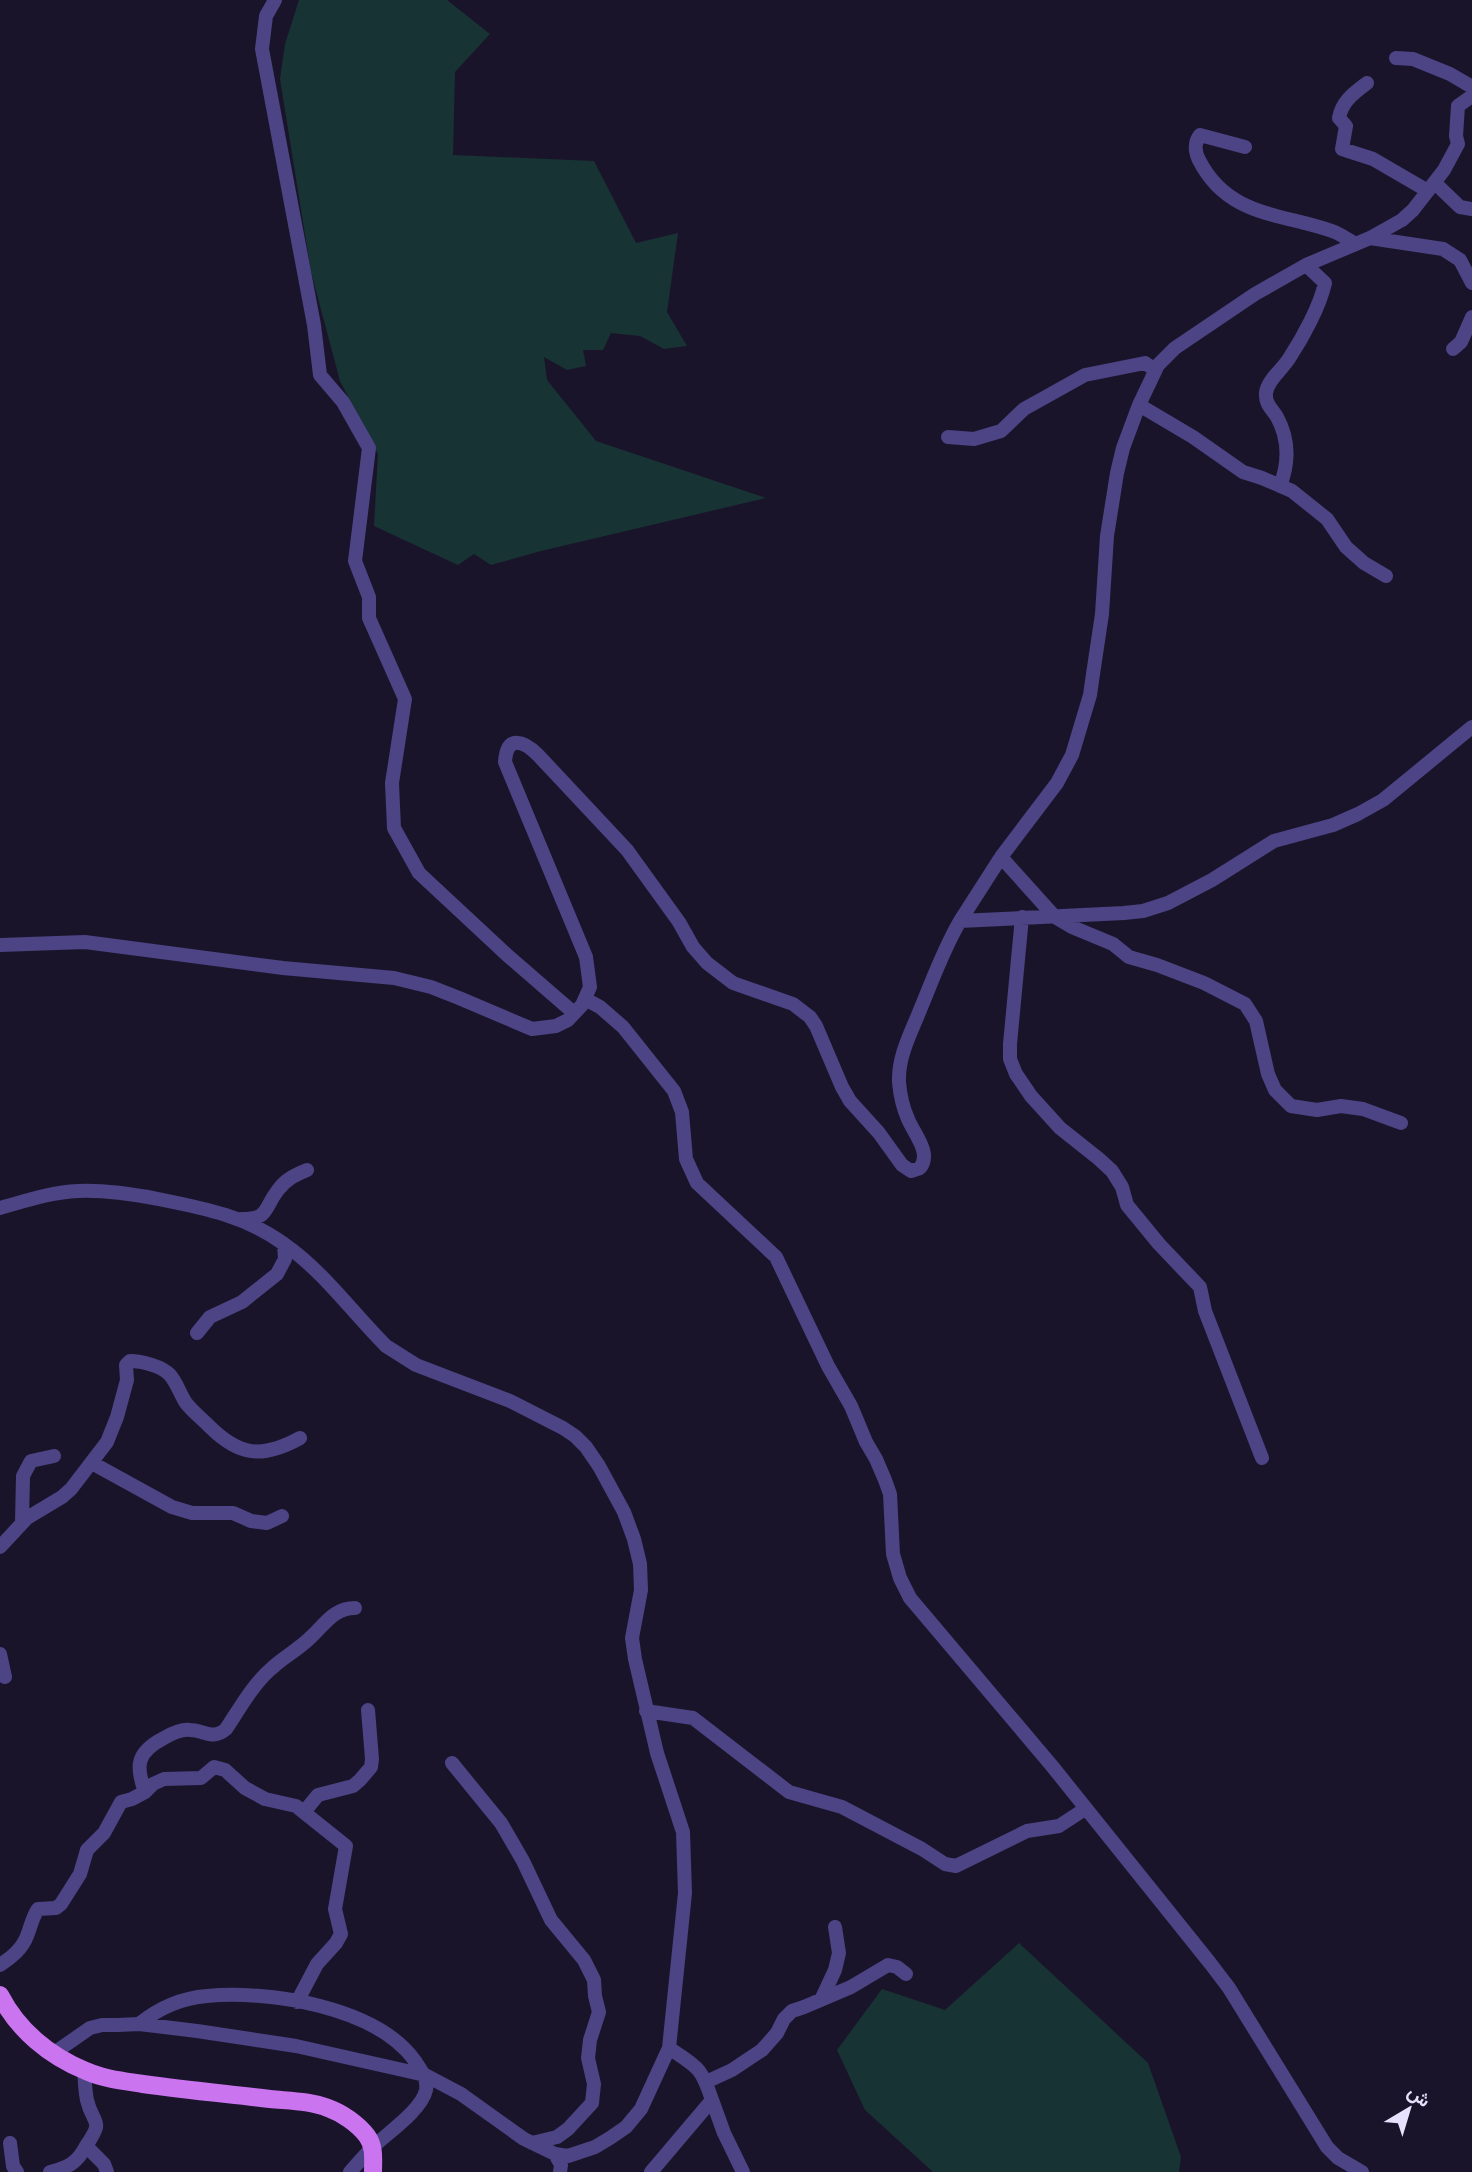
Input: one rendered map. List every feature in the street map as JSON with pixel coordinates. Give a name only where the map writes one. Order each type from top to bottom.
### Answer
[{"type":"main road","points":[[0,1995],[10,2014],[26,2032],[84,2071],[105,2078],[156,2086],[306,2102],[338,2112],[361,2129],[368,2138],[373,2147],[373,2172]]},
{"type":"street","points":[[275,0],[266,16],[262,49],[314,325],[320,375],[343,402],[369,448],[355,561],[369,597],[369,618],[405,699],[392,783],[394,828],[419,873],[574,1013]]},
{"type":"street","points":[[1396,58],[1413,59],[1450,74],[1472,87]]},
{"type":"street","points":[[1367,83],[1349,97],[1340,111],[1339,118],[1346,126],[1342,149],[1373,159],[1432,187],[1460,206],[1472,209]]},
{"type":"street","points":[[0,945],[85,942],[283,968],[394,978],[431,987],[532,1029],[556,1026],[568,1020],[585,999],[590,987],[586,957],[505,762],[508,748],[521,742],[528,745],[618,840],[644,872],[706,963],[733,983],[793,1004],[810,1017],[850,1101],[885,1140],[902,1165],[911,1171],[920,1168],[925,1160],[923,1149],[902,1099],[900,1066],[904,1049],[947,943],[1001,857],[1057,783],[1072,754],[1090,695],[1102,614],[1107,536],[1117,473],[1123,448],[1155,370],[1175,348],[1255,294],[1306,265],[1363,241],[1402,220],[1444,170],[1458,144],[1458,106],[1472,96]]},
{"type":"street","points":[[1245,147],[1200,135],[1197,139],[1196,154],[1207,173],[1233,199],[1267,214],[1363,241],[1443,249],[1460,260],[1472,283]]},
{"type":"street","points":[[1280,486],[1288,455],[1281,428],[1268,407],[1265,394],[1290,358],[1322,295],[1325,283],[1306,265]]},
{"type":"street","points":[[1454,349],[1461,342],[1472,317]]},
{"type":"street","points":[[948,437],[974,439],[1001,431],[1024,409],[1085,375],[1145,363],[1155,370]]},
{"type":"street","points":[[1139,405],[1244,472],[1292,491],[1327,519],[1346,547],[1364,563],[1386,576]]},
{"type":"street","points":[[960,921],[1143,911],[1168,903],[1202,886],[1274,841],[1333,825],[1383,800],[1472,727]]},
{"type":"street","points":[[1001,857],[1055,917],[1113,944],[1129,957],[1204,983],[1245,1004],[1256,1021],[1268,1074],[1275,1090],[1291,1106],[1317,1110],[1341,1106],[1363,1109],[1401,1123]]},
{"type":"street","points":[[1022,918],[1010,1044],[1010,1059],[1016,1074],[1031,1096],[1060,1128],[1112,1171],[1122,1187],[1128,1205],[1159,1244],[1200,1287],[1212,1329],[1262,1458]]},
{"type":"street","points":[[585,999],[600,1007],[623,1027],[674,1091],[682,1112],[686,1159],[697,1182],[776,1258],[885,1480],[890,1494],[893,1554],[910,1598],[1052,1766],[1229,1988],[1327,2147],[1338,2158],[1362,2172]]},
{"type":"street","points":[[239,1219],[263,1215],[285,1182],[307,1170]]},
{"type":"street","points":[[0,1209],[62,1192],[106,1192],[210,1209],[239,1219],[284,1244],[331,1287],[396,1354],[416,1365],[476,1387],[537,1414],[563,1427],[586,1447],[624,1512],[640,1564],[641,1590],[632,1638],[657,1753],[683,1832],[685,1893],[669,2048],[641,2109],[626,2127],[585,2150],[568,2155],[555,2154],[532,2143],[461,2094],[425,2075],[296,2046],[139,2024],[102,2025],[90,2028],[54,2053]]},
{"type":"street","points":[[197,1333],[210,1317],[242,1302],[277,1274],[285,1259],[284,1244]]},
{"type":"street","points":[[0,1547],[22,1522],[62,1497],[92,1463],[113,1430],[127,1380],[125,1365],[130,1361],[139,1361],[164,1371],[187,1404],[217,1434],[244,1451],[275,1449],[300,1438]]},
{"type":"street","points":[[22,1522],[23,1476],[31,1461],[54,1455]]},
{"type":"street","points":[[92,1463],[173,1507],[192,1513],[233,1513],[251,1521],[267,1523],[282,1516]]},
{"type":"street","points":[[145,1792],[139,1776],[139,1765],[144,1753],[163,1739],[189,1729],[208,1735],[220,1734],[273,1667],[310,1639],[337,1611],[355,1608]]},
{"type":"street","points":[[0,1654],[5,1677]]},
{"type":"street","points":[[304,1812],[317,1795],[353,1786],[371,1767],[368,1710]]},
{"type":"street","points":[[646,1711],[693,1718],[789,1792],[842,1807],[945,1864],[956,1866],[1027,1831],[1059,1826],[1085,1809]]},
{"type":"street","points":[[453,1763],[501,1824],[523,1861],[551,1920],[584,1960],[594,1980],[599,2012],[590,2040],[588,2058],[594,2084],[592,2103],[557,2137],[532,2143]]},
{"type":"street","points":[[0,1965],[18,1950],[38,1909],[61,1905],[80,1874],[87,1850],[104,1833],[121,1802],[132,1799],[164,1779],[201,1778],[214,1767],[221,1768],[265,1799],[296,1806],[346,1846],[335,1909],[341,1934],[317,1964],[296,2002]]},
{"type":"street","points":[[821,2000],[835,1970],[839,1952],[835,1927]]},
{"type":"street","points":[[706,2082],[732,2070],[762,2050],[788,2014],[851,1987],[888,1965],[906,1973]]},
{"type":"street","points":[[139,2024],[166,2006],[205,1996],[239,1994],[296,2002],[349,2016],[388,2035],[407,2049],[425,2075],[426,2089],[422,2099],[350,2172]]},
{"type":"street","points":[[669,2048],[697,2067],[704,2076],[724,2133],[743,2172]]},
{"type":"street","points":[[50,2172],[66,2168],[80,2158],[98,2129],[87,2101],[84,2071]]},
{"type":"street","points":[[652,2172],[712,2100]]},
{"type":"street","points":[[10,2143],[13,2166],[17,2172]]},
{"type":"street","points":[[86,2146],[104,2164],[107,2172]]},
{"type":"street","points":[[555,2154],[561,2165],[560,2172]]},
{"type":"green space","points":[[299,0],[447,0],[490,34],[455,72],[453,155],[594,161],[636,243],[678,233],[667,312],[687,346],[664,349],[640,336],[611,333],[603,350],[583,350],[586,366],[567,370],[544,357],[547,380],[596,441],[766,498],[491,565],[474,554],[458,565],[374,526],[378,454],[340,381],[311,272],[280,79],[285,44]]},
{"type":"green space","points":[[1019,1943],[1148,2063],[1181,2157],[1179,2172],[933,2172],[865,2110],[837,2050],[882,1989],[945,2010]]}]
